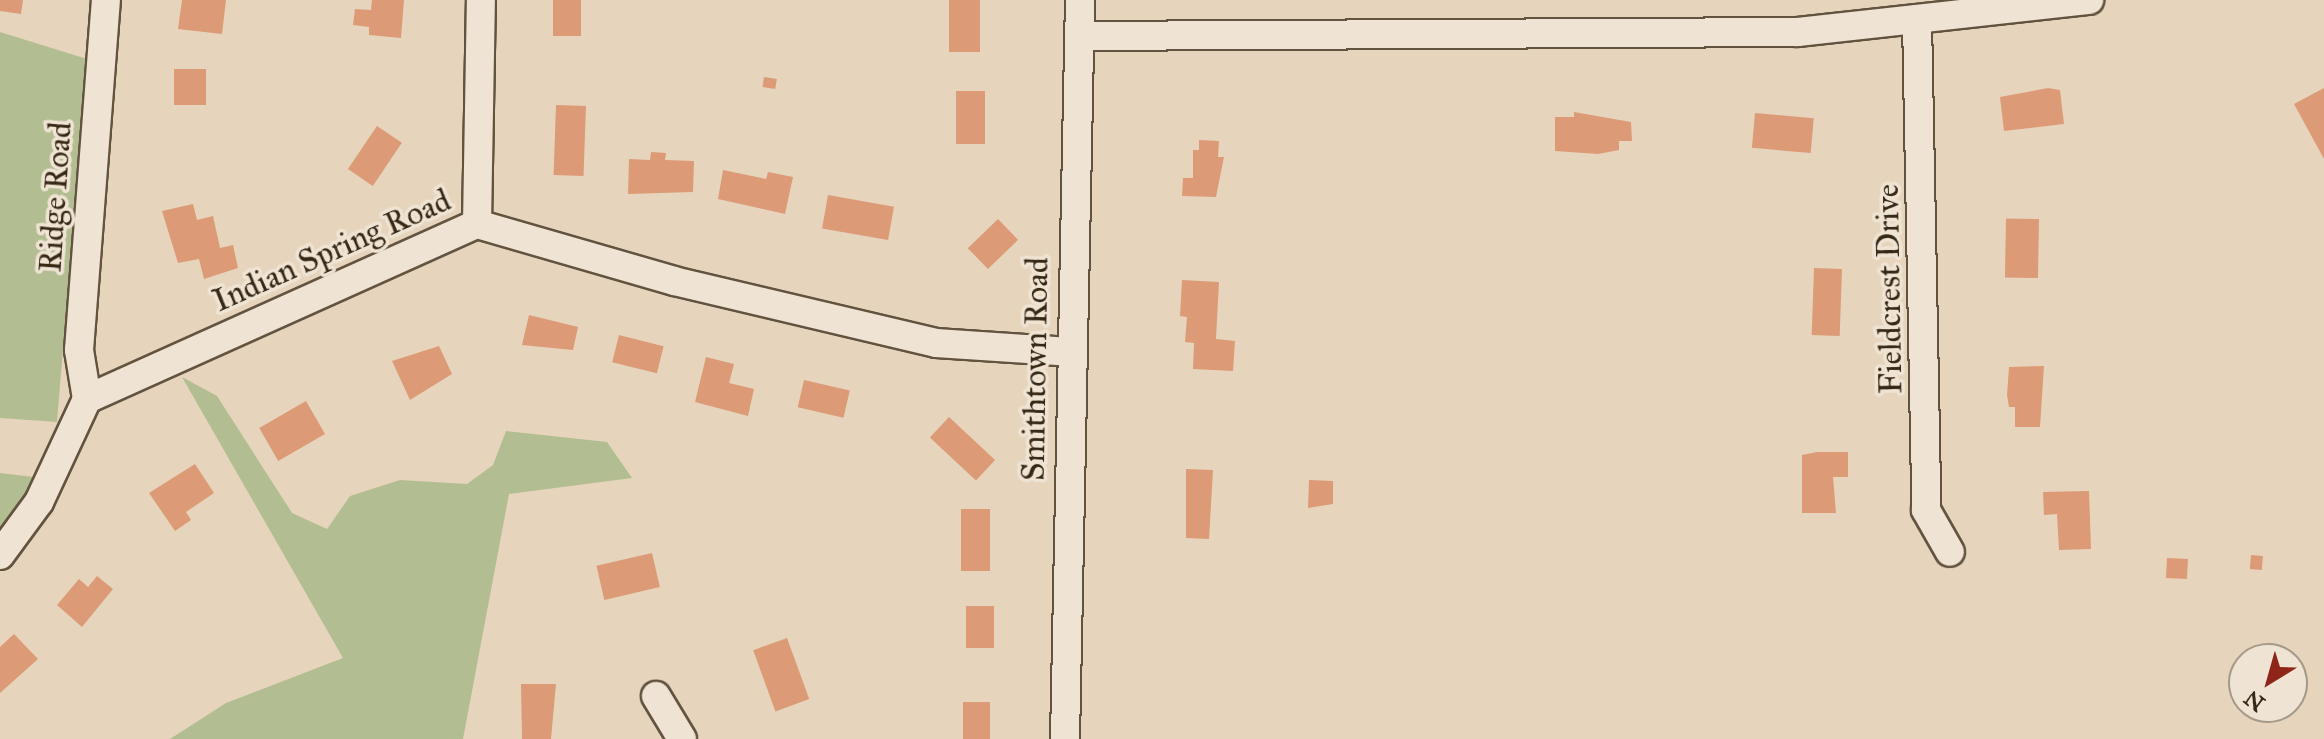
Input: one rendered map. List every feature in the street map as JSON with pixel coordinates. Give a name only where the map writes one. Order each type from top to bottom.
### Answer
[{"type":"street","name":"Ridge Road","points":[[87,399],[79,350],[106,0]]},
{"type":"street","points":[[477,224],[481,0]]},
{"type":"street","name":"Smithtown Road","points":[[1065,739],[1070,352],[1080,0]]},
{"type":"street","points":[[1079,36],[1769,33],[2089,0]]},
{"type":"street","name":"Fieldcrest Drive","points":[[1917,19],[1926,510],[1950,552]]},
{"type":"street","name":"Indian Spring Road","points":[[87,399],[477,224],[674,281],[936,343],[1070,352]]},
{"type":"street","points":[[0,555],[39,502],[87,399]]},
{"type":"street","points":[[656,696],[682,739]]},
{"type":"green space","points":[[0,32],[87,59],[57,422],[0,418]]},
{"type":"green space","points":[[182,377],[217,396],[292,513],[327,529],[350,496],[400,480],[467,484],[493,465],[506,431],[607,442],[632,478],[509,494],[463,739],[170,739],[226,703],[343,658]]},
{"type":"green space","points":[[0,473],[34,477],[24,502],[0,534]]},
{"type":"building","points":[[0,0],[23,0],[21,14],[0,11]]},
{"type":"building","points":[[182,0],[226,0],[222,34],[178,29]]},
{"type":"building","points":[[372,0],[404,0],[401,38],[369,35],[369,27],[353,25],[355,9],[371,10]]},
{"type":"building","points":[[553,0],[581,0],[581,36],[553,36]]},
{"type":"building","points":[[949,0],[980,0],[980,52],[949,52]]},
{"type":"building","points":[[174,69],[206,69],[206,105],[174,105]]},
{"type":"building","points":[[764,77],[777,79],[775,89],[762,87]]},
{"type":"building","points":[[2048,88],[2060,90],[2064,124],[2004,131],[2000,97]]},
{"type":"building","points":[[2324,88],[2324,159],[2294,104]]},
{"type":"building","points":[[956,91],[985,91],[985,144],[956,144]]},
{"type":"building","points":[[556,105],[586,106],[584,176],[554,175]]},
{"type":"building","points":[[1574,112],[1631,122],[1632,141],[1619,141],[1619,150],[1598,154],[1555,151],[1555,117],[1574,117]]},
{"type":"building","points":[[1755,113],[1814,118],[1811,153],[1752,148]]},
{"type":"building","points":[[377,126],[402,143],[373,186],[348,169]]},
{"type":"building","points":[[1199,140],[1219,141],[1218,157],[1224,157],[1216,197],[1182,196],[1183,178],[1193,178],[1193,150],[1199,150]]},
{"type":"building","points":[[651,152],[666,153],[665,160],[694,161],[693,192],[628,194],[629,159],[650,160]]},
{"type":"building","points":[[723,170],[766,179],[768,172],[793,177],[785,214],[718,199]]},
{"type":"building","points":[[828,195],[894,207],[888,240],[822,228]]},
{"type":"building","points":[[193,204],[197,220],[213,216],[220,248],[233,245],[238,268],[204,279],[199,259],[178,263],[162,211]]},
{"type":"building","points":[[2006,218],[2039,219],[2038,278],[2005,277]]},
{"type":"building","points":[[998,219],[1018,240],[988,269],[968,248]]},
{"type":"building","points":[[1814,268],[1842,269],[1840,336],[1812,335]]},
{"type":"building","points":[[1182,280],[1219,282],[1216,339],[1235,341],[1233,371],[1193,369],[1194,343],[1185,342],[1187,317],[1180,316]]},
{"type":"building","points":[[529,315],[578,327],[573,350],[522,345]]},
{"type":"building","points":[[619,335],[664,346],[657,373],[612,362]]},
{"type":"building","points":[[439,346],[452,374],[410,400],[392,361]]},
{"type":"building","points":[[706,357],[734,364],[729,383],[754,389],[748,416],[695,402]]},
{"type":"building","points":[[2044,366],[2040,427],[2015,427],[2015,407],[2009,407],[2007,395],[2009,367]]},
{"type":"building","points":[[804,380],[850,391],[843,418],[798,407]]},
{"type":"building","points":[[306,401],[325,434],[278,461],[259,428]]},
{"type":"building","points":[[949,417],[995,460],[976,480],[930,437]]},
{"type":"building","points":[[1848,452],[1848,477],[1833,477],[1836,513],[1802,513],[1802,455]]},
{"type":"building","points":[[195,464],[214,493],[186,512],[191,520],[175,531],[149,493]]},
{"type":"building","points":[[1186,469],[1213,470],[1209,539],[1186,538]]},
{"type":"building","points":[[1309,480],[1333,481],[1333,504],[1308,508]]},
{"type":"building","points":[[2089,491],[2091,549],[2059,550],[2057,514],[2044,515],[2043,492]]},
{"type":"building","points":[[961,509],[990,509],[990,571],[961,571]]},
{"type":"building","points":[[652,553],[660,587],[604,600],[596,566]]},
{"type":"building","points":[[2251,555],[2263,556],[2262,570],[2250,569]]},
{"type":"building","points":[[2167,558],[2188,559],[2187,579],[2166,578]]},
{"type":"building","points":[[97,576],[113,589],[82,627],[57,605],[79,579],[88,587]]},
{"type":"building","points":[[966,606],[994,606],[994,648],[966,648]]},
{"type":"building","points":[[14,634],[38,659],[0,693],[0,647]]},
{"type":"building","points":[[787,638],[809,699],[775,711],[753,650]]},
{"type":"building","points":[[521,684],[556,684],[551,739],[522,739]]},
{"type":"building","points":[[963,702],[990,702],[990,739],[963,739]]}]
